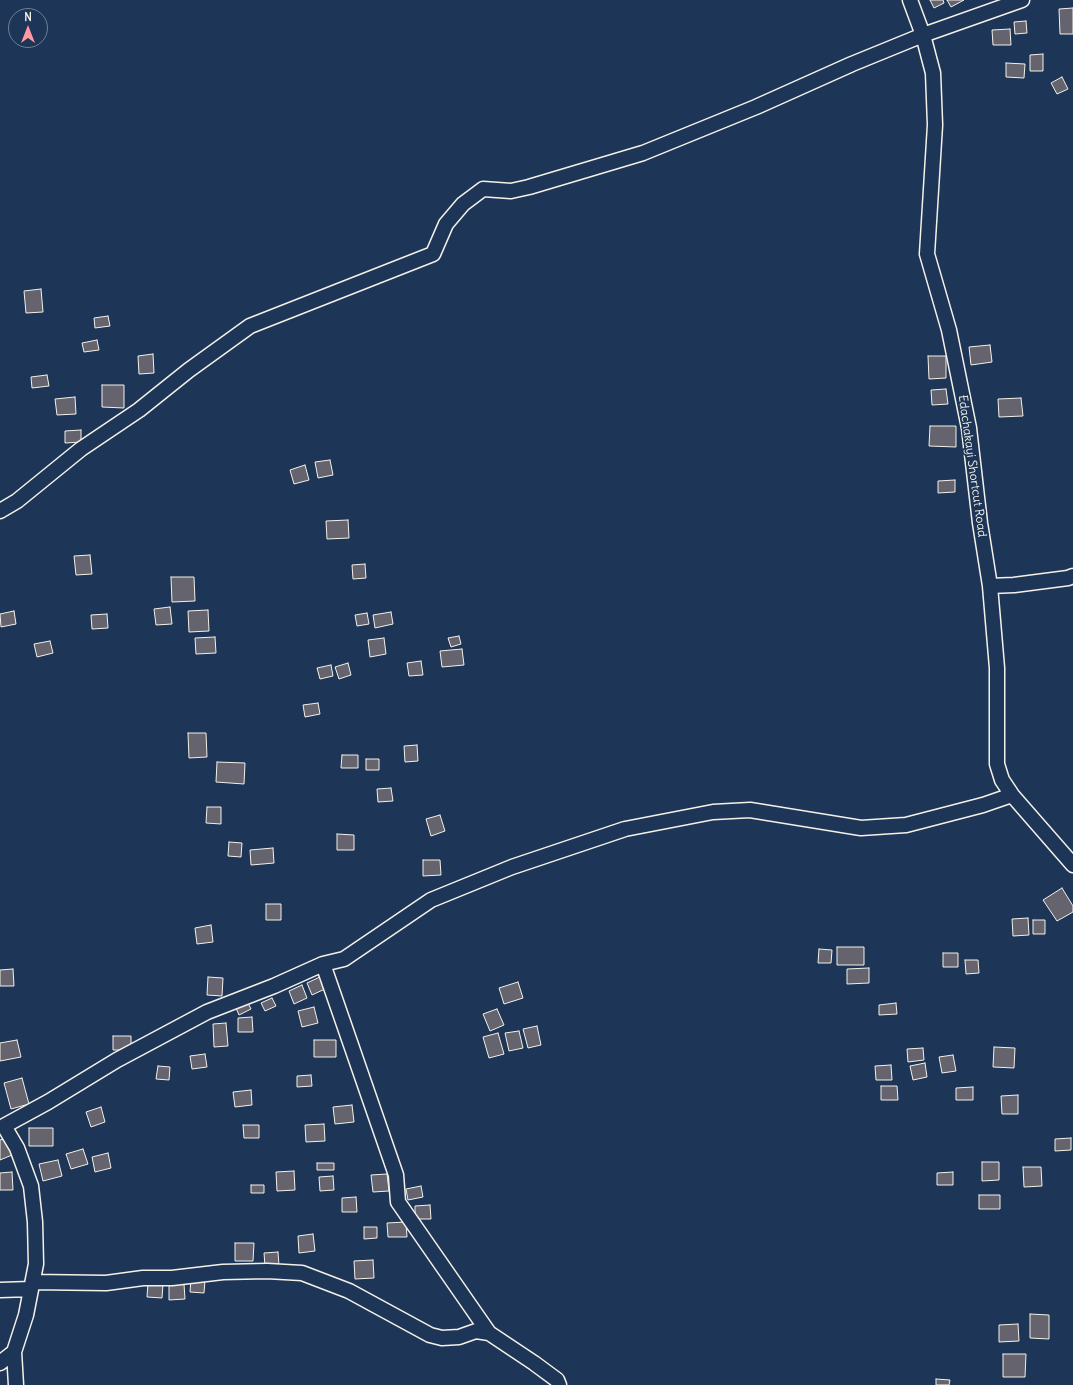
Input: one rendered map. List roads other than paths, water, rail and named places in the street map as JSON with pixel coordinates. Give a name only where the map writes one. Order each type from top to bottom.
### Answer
[{"type":"street","name":"Edachakayi Shortcut Road","points":[[910,0],[923,35],[933,73],[935,126],[927,254],[949,330],[969,428],[980,523],[990,586],[997,668],[997,764],[1002,780],[1012,795],[1073,866]]},
{"type":"street","points":[[0,510],[17,501],[81,449],[139,410],[189,370],[250,326],[433,254],[446,224],[463,204],[484,189],[511,191],[529,187],[643,153],[756,107],[852,64],[923,35],[1022,0]]},
{"type":"street","points":[[990,586],[1014,585],[1068,578],[1073,576]]},
{"type":"street","points":[[16,1385],[14,1352],[26,1315],[36,1264],[35,1222],[31,1186],[17,1148],[2,1123],[48,1102],[117,1060],[207,1012],[274,986],[323,964],[344,959],[431,900],[512,867],[625,828],[713,812],[750,810],[861,828],[906,825],[983,805],[1012,795]]},
{"type":"street","points":[[323,964],[396,1175],[398,1202],[489,1333]]},
{"type":"street","points":[[0,1290],[32,1286],[106,1283],[143,1278],[172,1278],[223,1272],[267,1271],[302,1273],[349,1291],[430,1335],[442,1338],[459,1337],[476,1331],[489,1333],[508,1344],[540,1367],[557,1380],[559,1385]]},
{"type":"street","points":[[0,1364],[14,1352]]}]
